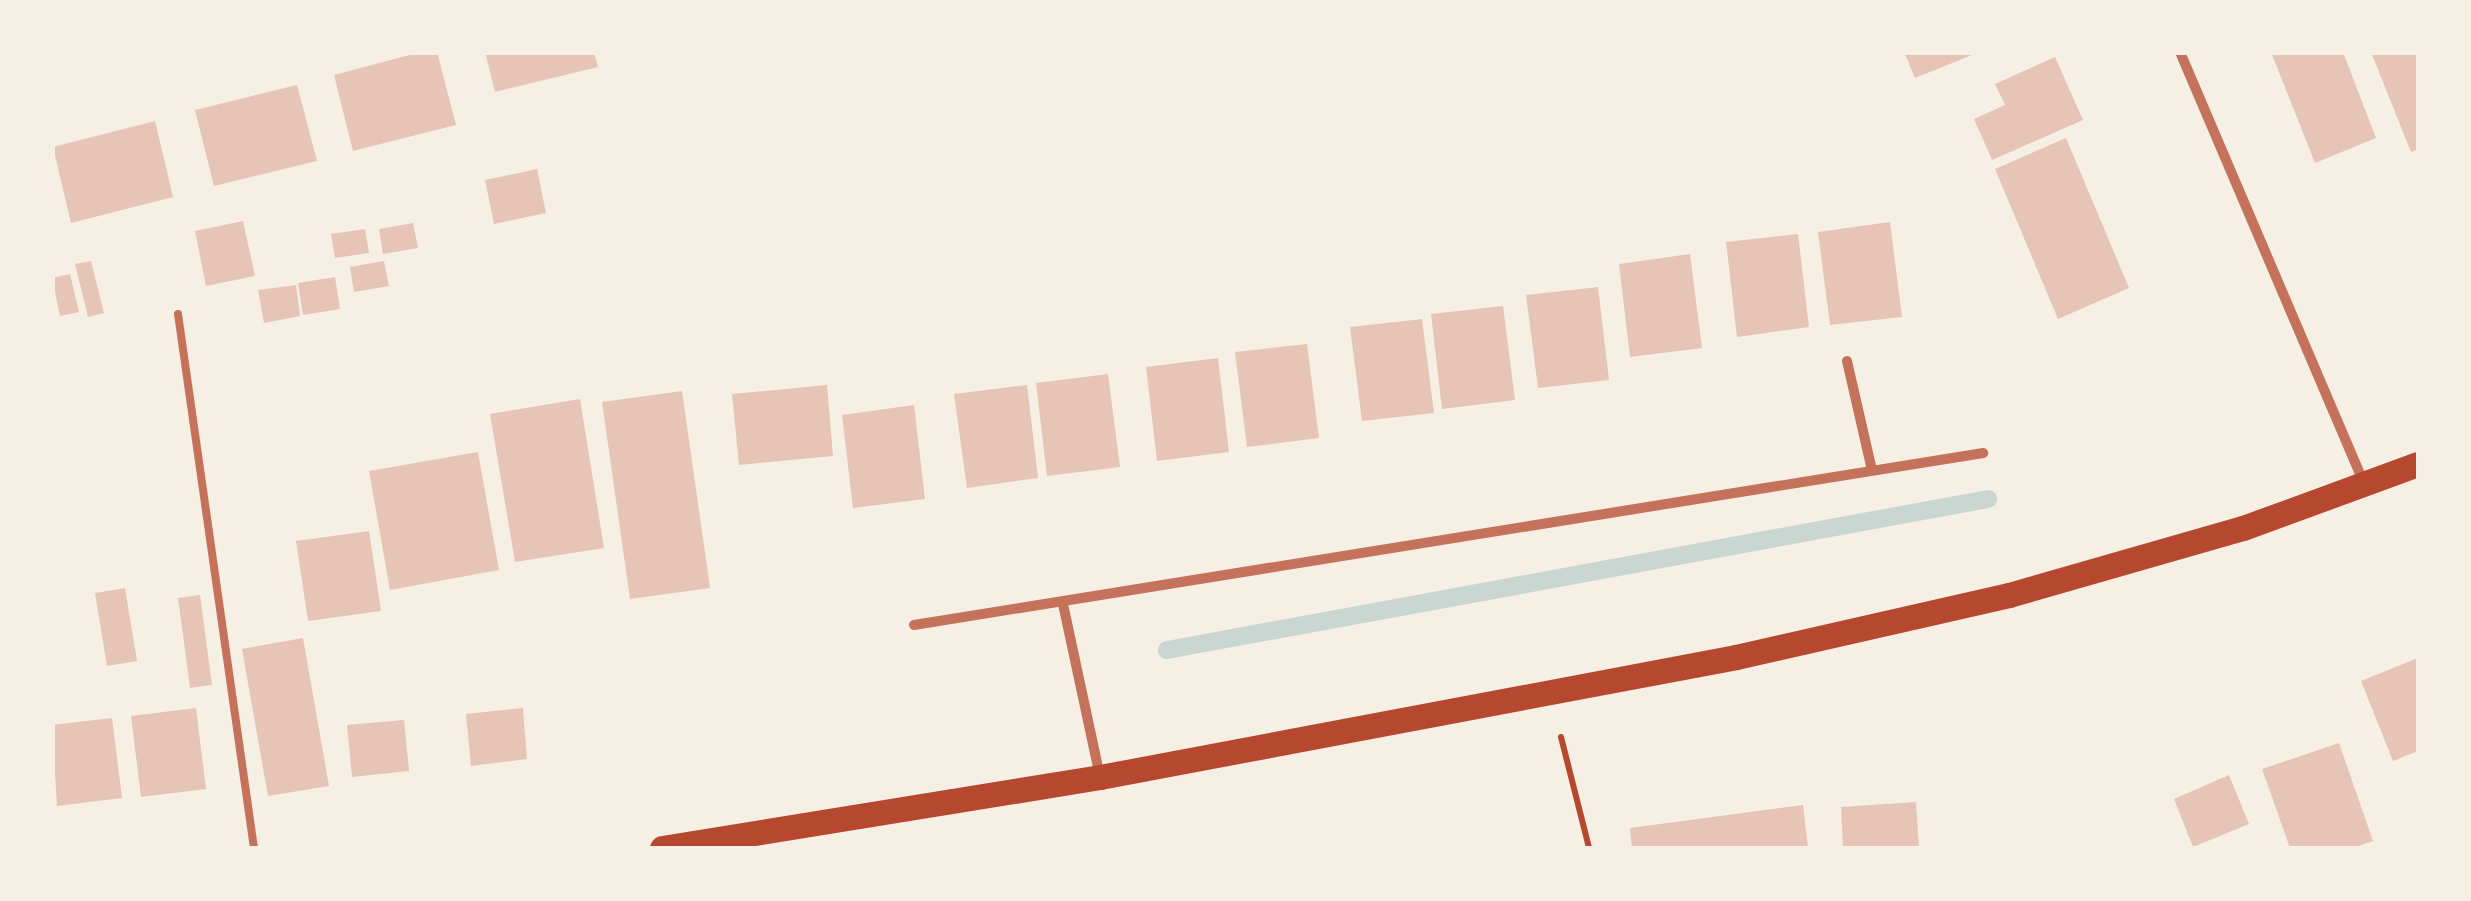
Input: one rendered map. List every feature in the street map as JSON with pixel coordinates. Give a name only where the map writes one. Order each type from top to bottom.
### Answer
[{"type":"main road","points":[[662,848],[767,840],[1550,692],[2009,595],[2242,528],[2418,464]]},
{"type":"street","points":[[2180,52],[2365,485]]},
{"type":"street","points":[[1847,361],[1870,466]]},
{"type":"street","points":[[914,626],[1870,466],[1983,453]]},
{"type":"street","points":[[1063,604],[1100,777]]},
{"type":"lane","points":[[178,314],[254,848]]},
{"type":"path","points":[[1550,692],[1589,848]]},
{"type":"building","points":[[421,52],[437,52],[456,125],[353,151],[334,75]]},
{"type":"building","points":[[485,52],[594,52],[598,67],[495,92]]},
{"type":"building","points":[[1904,52],[1977,52],[1977,53],[1915,78]]},
{"type":"building","points":[[2271,52],[2343,52],[2376,138],[2315,163]]},
{"type":"building","points":[[2371,52],[2418,52],[2418,149],[2411,152]]},
{"type":"building","points":[[2055,57],[2083,120],[1992,160],[1974,119],[2005,105],[1995,84]]},
{"type":"building","points":[[297,85],[317,161],[214,186],[195,110]]},
{"type":"building","points":[[155,121],[173,197],[71,223],[53,147]]},
{"type":"building","points":[[2066,138],[2129,288],[2058,319],[1995,169]]},
{"type":"building","points":[[537,169],[546,213],[494,224],[485,180]]},
{"type":"building","points":[[243,221],[255,276],[206,286],[195,231]]},
{"type":"building","points":[[1890,222],[1902,317],[1830,325],[1818,232]]},
{"type":"building","points":[[413,223],[418,248],[383,254],[379,229]]},
{"type":"building","points":[[365,229],[369,253],[335,258],[331,234]]},
{"type":"building","points":[[1798,234],[1809,327],[1737,337],[1726,242]]},
{"type":"building","points":[[1690,254],[1702,348],[1630,357],[1619,264]]},
{"type":"building","points":[[91,261],[104,313],[88,317],[75,264]]},
{"type":"building","points":[[384,261],[389,286],[354,292],[350,267]]},
{"type":"building","points":[[70,274],[79,312],[60,316],[52,278]]},
{"type":"building","points":[[335,277],[340,309],[303,315],[298,283]]},
{"type":"building","points":[[296,285],[300,316],[264,323],[258,290]]},
{"type":"building","points":[[1598,287],[1609,380],[1538,388],[1526,295]]},
{"type":"building","points":[[1503,306],[1515,400],[1442,409],[1431,314]]},
{"type":"building","points":[[1422,319],[1434,413],[1362,421],[1350,327]]},
{"type":"building","points":[[1307,344],[1319,438],[1247,447],[1235,352]]},
{"type":"building","points":[[1218,358],[1229,452],[1157,461],[1146,367]]},
{"type":"building","points":[[1108,374],[1120,467],[1047,476],[1036,383]]},
{"type":"building","points":[[827,385],[833,456],[739,465],[732,394]]},
{"type":"building","points":[[1027,385],[1038,478],[967,488],[954,394]]},
{"type":"building","points":[[682,391],[710,588],[630,599],[602,402]]},
{"type":"building","points":[[580,399],[604,548],[515,562],[490,414]]},
{"type":"building","points":[[914,405],[925,499],[853,508],[842,415]]},
{"type":"building","points":[[478,452],[499,570],[390,590],[369,471]]},
{"type":"building","points":[[369,531],[381,611],[308,621],[296,541]]},
{"type":"building","points":[[125,588],[137,661],[107,666],[95,593]]},
{"type":"building","points":[[200,595],[212,685],[190,688],[178,598]]},
{"type":"building","points":[[303,638],[329,786],[268,796],[242,649]]},
{"type":"building","points":[[2418,658],[2418,751],[2393,761],[2361,681]]},
{"type":"building","points":[[196,708],[206,789],[141,797],[131,716]]},
{"type":"building","points":[[523,708],[527,759],[471,766],[466,714]]},
{"type":"building","points":[[112,718],[122,798],[57,806],[52,725]]},
{"type":"building","points":[[404,720],[409,771],[352,777],[347,725]]},
{"type":"building","points":[[2339,743],[2373,841],[2353,848],[2290,848],[2262,769]]},
{"type":"building","points":[[2229,775],[2249,824],[2193,847],[2174,799]]},
{"type":"building","points":[[1916,802],[1919,848],[1843,848],[1841,807]]},
{"type":"building","points":[[1803,805],[1808,848],[1632,848],[1630,828]]},
{"type":"waterway","points":[[1167,650],[1988,499]]}]
